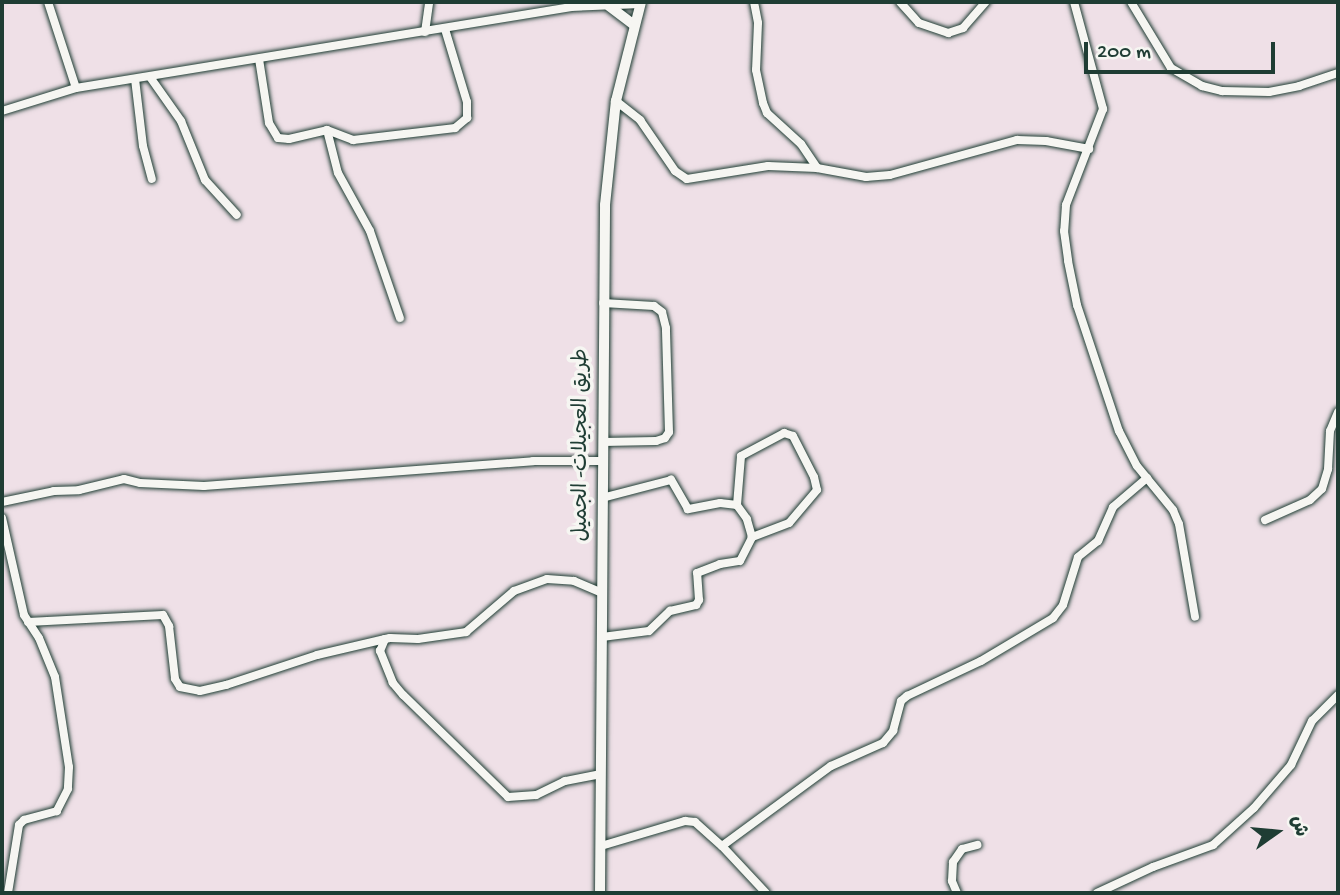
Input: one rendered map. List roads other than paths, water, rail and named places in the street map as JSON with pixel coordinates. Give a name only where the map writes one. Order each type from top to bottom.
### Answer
[{"type":"main road","name":"طريق العجيلات- الجميل","points":[[600,893],[606,184],[616,101],[640,3]]},
{"type":"main road","points":[[609,6],[634,25]]},
{"type":"street","points":[[48,2],[76,88]]},
{"type":"street","points":[[425,32],[429,2]]},
{"type":"street","points":[[2,111],[76,88],[444,29],[587,2]]},
{"type":"street","points":[[754,2],[758,23],[756,70],[763,103],[767,113],[801,144],[817,168]]},
{"type":"street","points":[[900,2],[919,23],[948,33],[963,28],[986,2]]},
{"type":"street","points":[[1074,2],[1103,109],[1064,213],[1068,261],[1077,305],[1109,407],[1126,445],[1147,478],[1173,510],[1179,524],[1195,617]]},
{"type":"street","points":[[1131,2],[1171,68],[1202,86],[1222,91],[1269,92],[1299,86],[1338,73]]},
{"type":"street","points":[[571,7],[640,3]]},
{"type":"street","points":[[259,59],[274,134],[289,139],[327,130],[347,138],[361,139],[455,128],[465,123],[467,102],[444,29]]},
{"type":"street","points":[[150,77],[180,121],[205,180],[237,215]]},
{"type":"street","points":[[135,79],[143,146],[152,179]]},
{"type":"street","points":[[616,101],[640,120],[675,171],[687,179],[768,166],[817,168],[866,177],[890,175],[1017,140],[1031,139],[1089,149]]},
{"type":"street","points":[[327,130],[338,173],[370,231],[400,318]]},
{"type":"street","points":[[603,303],[654,306],[662,312],[666,328],[669,432],[665,438],[656,441],[603,442]]},
{"type":"street","points":[[1265,520],[1310,500],[1322,489],[1328,470],[1330,431],[1338,412]]},
{"type":"street","points":[[602,637],[649,631],[670,611],[696,605],[699,600],[697,573],[720,564],[740,561],[752,537],[747,519],[737,505],[741,457],[784,433],[793,436],[814,477],[817,490],[789,523],[752,537]]},
{"type":"street","points":[[2,502],[54,491],[79,490],[124,478],[140,483],[204,486],[507,463],[603,461]]},
{"type":"street","points":[[722,846],[831,766],[883,743],[893,731],[901,701],[907,695],[981,661],[1054,618],[1063,605],[1077,557],[1098,541],[1113,507],[1147,478]]},
{"type":"street","points":[[603,498],[669,480],[688,509],[720,503],[737,505]]},
{"type":"street","points":[[2,518],[16,589],[28,622],[46,655],[62,704],[68,789],[57,811],[24,820],[19,825],[8,893]]},
{"type":"street","points":[[28,622],[157,613],[163,615],[169,626],[175,679],[180,687],[200,691],[317,655],[385,639],[436,637],[466,632],[514,591],[547,579],[574,581],[602,593]]},
{"type":"street","points":[[385,639],[381,644],[380,658],[393,683],[508,797],[536,795],[565,781],[601,774]]},
{"type":"street","points":[[1097,893],[1153,867],[1213,845],[1254,808],[1291,765],[1312,721],[1338,695]]},
{"type":"street","points":[[601,846],[685,821],[695,822],[722,846],[766,893]]},
{"type":"street","points":[[957,893],[952,881],[953,862],[962,849],[976,845]]}]
